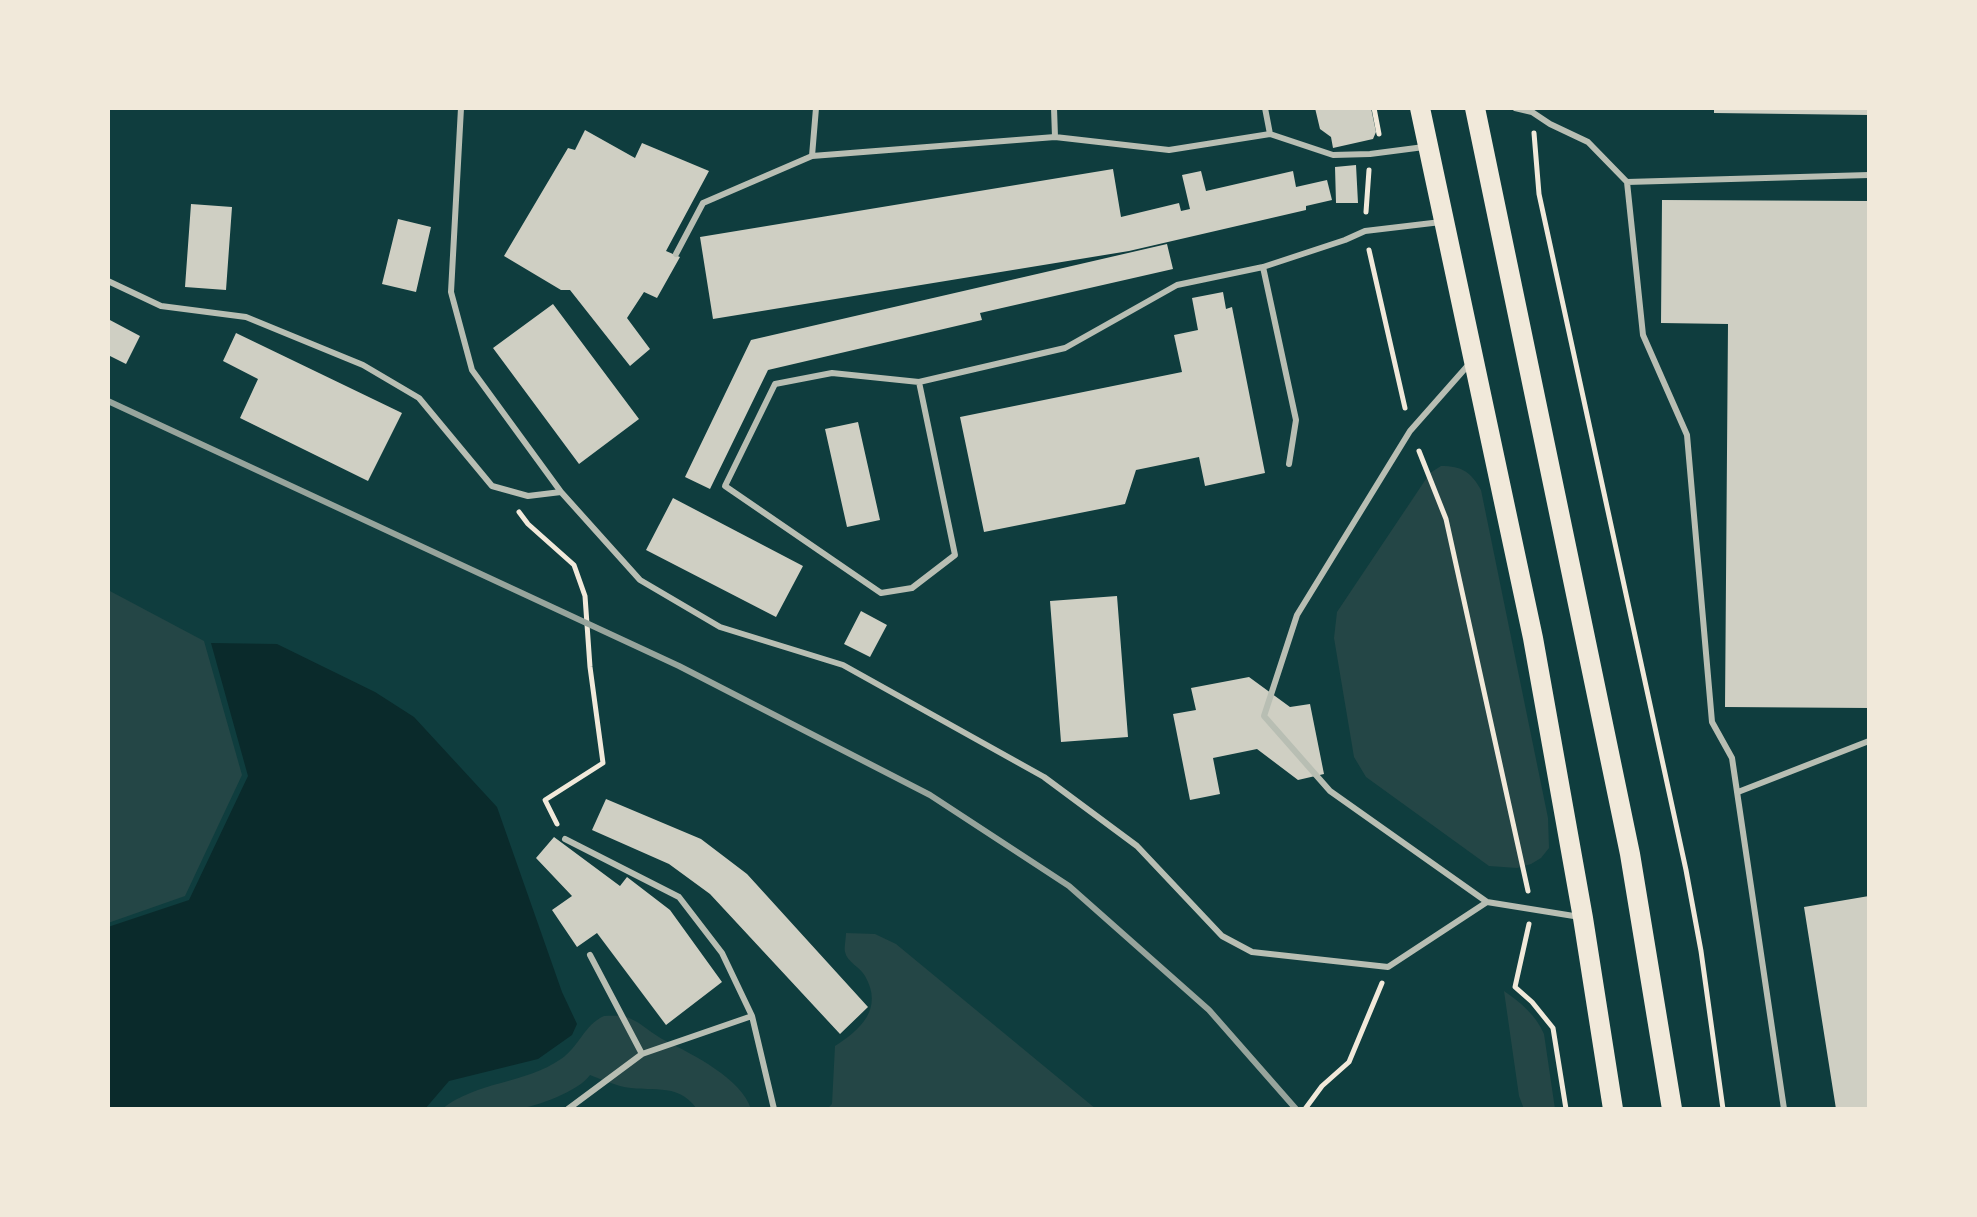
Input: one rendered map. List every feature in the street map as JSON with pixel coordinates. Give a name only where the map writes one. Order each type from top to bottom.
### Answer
[{"type":"main road","points":[[1420,108],[1533,638],[1583,918],[1613,1109]]},
{"type":"main road","points":[[1475,108],[1630,854],[1672,1109]]},
{"type":"lane","points":[[461,108],[451,292],[472,370],[561,492],[640,580],[720,627],[843,665],[1044,777],[1137,846],[1222,936],[1252,952],[1388,967],[1487,902]]},
{"type":"lane","points":[[812,156],[816,108]]},
{"type":"lane","points":[[1054,108],[1055,137]]},
{"type":"lane","points":[[1265,108],[1270,134]]},
{"type":"lane","points":[[1515,108],[1532,112],[1588,142],[1627,182],[1643,335],[1687,435],[1712,722],[1732,758],[1784,1109]]},
{"type":"lane","points":[[676,254],[703,203],[812,156],[1055,137],[1169,150],[1270,134],[1333,155],[1370,154],[1427,146]]},
{"type":"lane","points":[[1627,182],[1869,175]]},
{"type":"lane","points":[[919,382],[955,555],[912,588],[881,593],[725,486],[775,384],[832,373],[919,382],[1065,348],[1177,285],[1263,267],[1365,231],[1445,222]]},
{"type":"lane","points":[[1263,267],[1296,420],[1289,464]]},
{"type":"lane","points":[[108,281],[161,306],[246,317],[363,365],[419,398],[492,486],[528,496],[561,492]]},
{"type":"lane","points":[[1472,360],[1410,431],[1297,615],[1264,716],[1330,791],[1487,902],[1583,918]]},
{"type":"lane","points":[[1738,792],[1869,741]]},
{"type":"lane","points":[[565,839],[679,897],[722,953],[752,1016],[774,1109]]},
{"type":"lane","points":[[590,955],[642,1054]]},
{"type":"lane","points":[[568,1109],[642,1054],[752,1016]]},
{"type":"path","points":[[1374,108],[1380,133],[1370,154],[1365,231],[1410,431],[1446,519],[1532,910],[1515,987],[1553,1028],[1566,1109]]},
{"type":"path","points":[[1532,112],[1539,194],[1686,870],[1701,951],[1723,1109]]},
{"type":"path","points":[[501,489],[528,524],[574,565],[585,596],[590,667],[603,763],[545,800],[565,839]]},
{"type":"path","points":[[1305,1109],[1322,1086],[1349,1062],[1388,967]]},
{"type":"shaded area","points":[[1441,466],[1465,471],[1481,490],[1548,818],[1549,848],[1541,858],[1517,868],[1489,866],[1366,777],[1354,757],[1334,638],[1337,612],[1430,473]]},
{"type":"shaded area","points":[[108,590],[204,641],[242,775],[185,896],[108,923]]},
{"type":"shaded area","points":[[211,643],[277,644],[375,692],[414,717],[497,807],[562,992],[577,1024],[572,1035],[538,1059],[449,1081],[425,1109],[108,1109],[108,927],[189,900],[248,776]]},
{"type":"shaded area","points":[[846,933],[875,934],[896,944],[1096,1109],[827,1109],[832,1104],[835,1046],[860,1026],[872,999],[865,976],[846,956]]},
{"type":"shaded area","points":[[1504,991],[1527,1010],[1544,1034],[1555,1109],[1524,1109],[1519,1096]]},
{"type":"shaded area","points":[[604,1016],[629,1018],[702,1060],[738,1088],[751,1109],[697,1109],[689,1100],[671,1091],[620,1086],[590,1075],[567,1092],[525,1108],[442,1109],[470,1093],[532,1073],[561,1059],[591,1025]]},
{"type":"building","points":[[1315,108],[1371,108],[1376,132],[1373,139],[1333,148],[1331,137],[1320,129]]},
{"type":"building","points":[[1714,108],[1869,108],[1869,115],[1714,113]]},
{"type":"building","points":[[585,130],[635,158],[642,143],[709,171],[666,251],[680,257],[657,298],[644,292],[627,318],[650,349],[630,366],[570,290],[561,290],[504,256],[568,148],[575,150]]},
{"type":"building","points":[[1356,165],[1358,203],[1336,203],[1335,167]]},
{"type":"building","points":[[1113,169],[1121,217],[1179,203],[1181,211],[1190,209],[1182,175],[1201,171],[1206,191],[1293,171],[1296,187],[1327,180],[1332,200],[1306,206],[1306,210],[1129,251],[713,319],[700,237]]},
{"type":"building","points":[[1662,200],[1869,201],[1869,708],[1725,707],[1728,324],[1661,323]]},
{"type":"building","points":[[191,204],[232,207],[226,290],[185,287]]},
{"type":"building","points":[[398,219],[431,227],[416,292],[382,284]]},
{"type":"building","points":[[1167,244],[1173,269],[980,313],[982,320],[768,370],[710,489],[685,477],[751,340]]},
{"type":"building","points":[[1223,292],[1226,309],[1232,307],[1265,473],[1205,486],[1199,457],[1136,470],[1125,504],[984,532],[960,417],[1182,372],[1174,335],[1198,330],[1192,298]]},
{"type":"building","points":[[553,304],[639,419],[579,464],[493,348]]},
{"type":"building","points":[[108,319],[140,336],[126,364],[108,355]]},
{"type":"building","points":[[236,333],[402,413],[368,481],[240,418],[258,379],[223,361]]},
{"type":"building","points":[[858,422],[880,520],[847,527],[825,429]]},
{"type":"building","points":[[673,498],[803,566],[776,617],[646,550]]},
{"type":"building","points":[[1117,596],[1128,737],[1061,742],[1050,601]]},
{"type":"building","points":[[861,611],[887,625],[870,657],[844,644]]},
{"type":"building","points":[[1249,677],[1290,707],[1310,704],[1324,774],[1298,780],[1257,749],[1213,758],[1220,794],[1190,800],[1173,714],[1196,710],[1191,688]]},
{"type":"building","points":[[606,799],[701,839],[747,874],[868,1007],[840,1034],[710,894],[669,864],[592,830]]},
{"type":"building","points":[[554,837],[620,886],[627,877],[670,910],[722,982],[666,1025],[597,933],[577,947],[552,910],[572,896],[536,858]]},
{"type":"building","points":[[1869,896],[1869,1109],[1836,1109],[1804,907]]},
{"type":"railway","points":[[108,401],[679,666],[930,795],[1069,886],[1209,1010],[1296,1109]]}]
